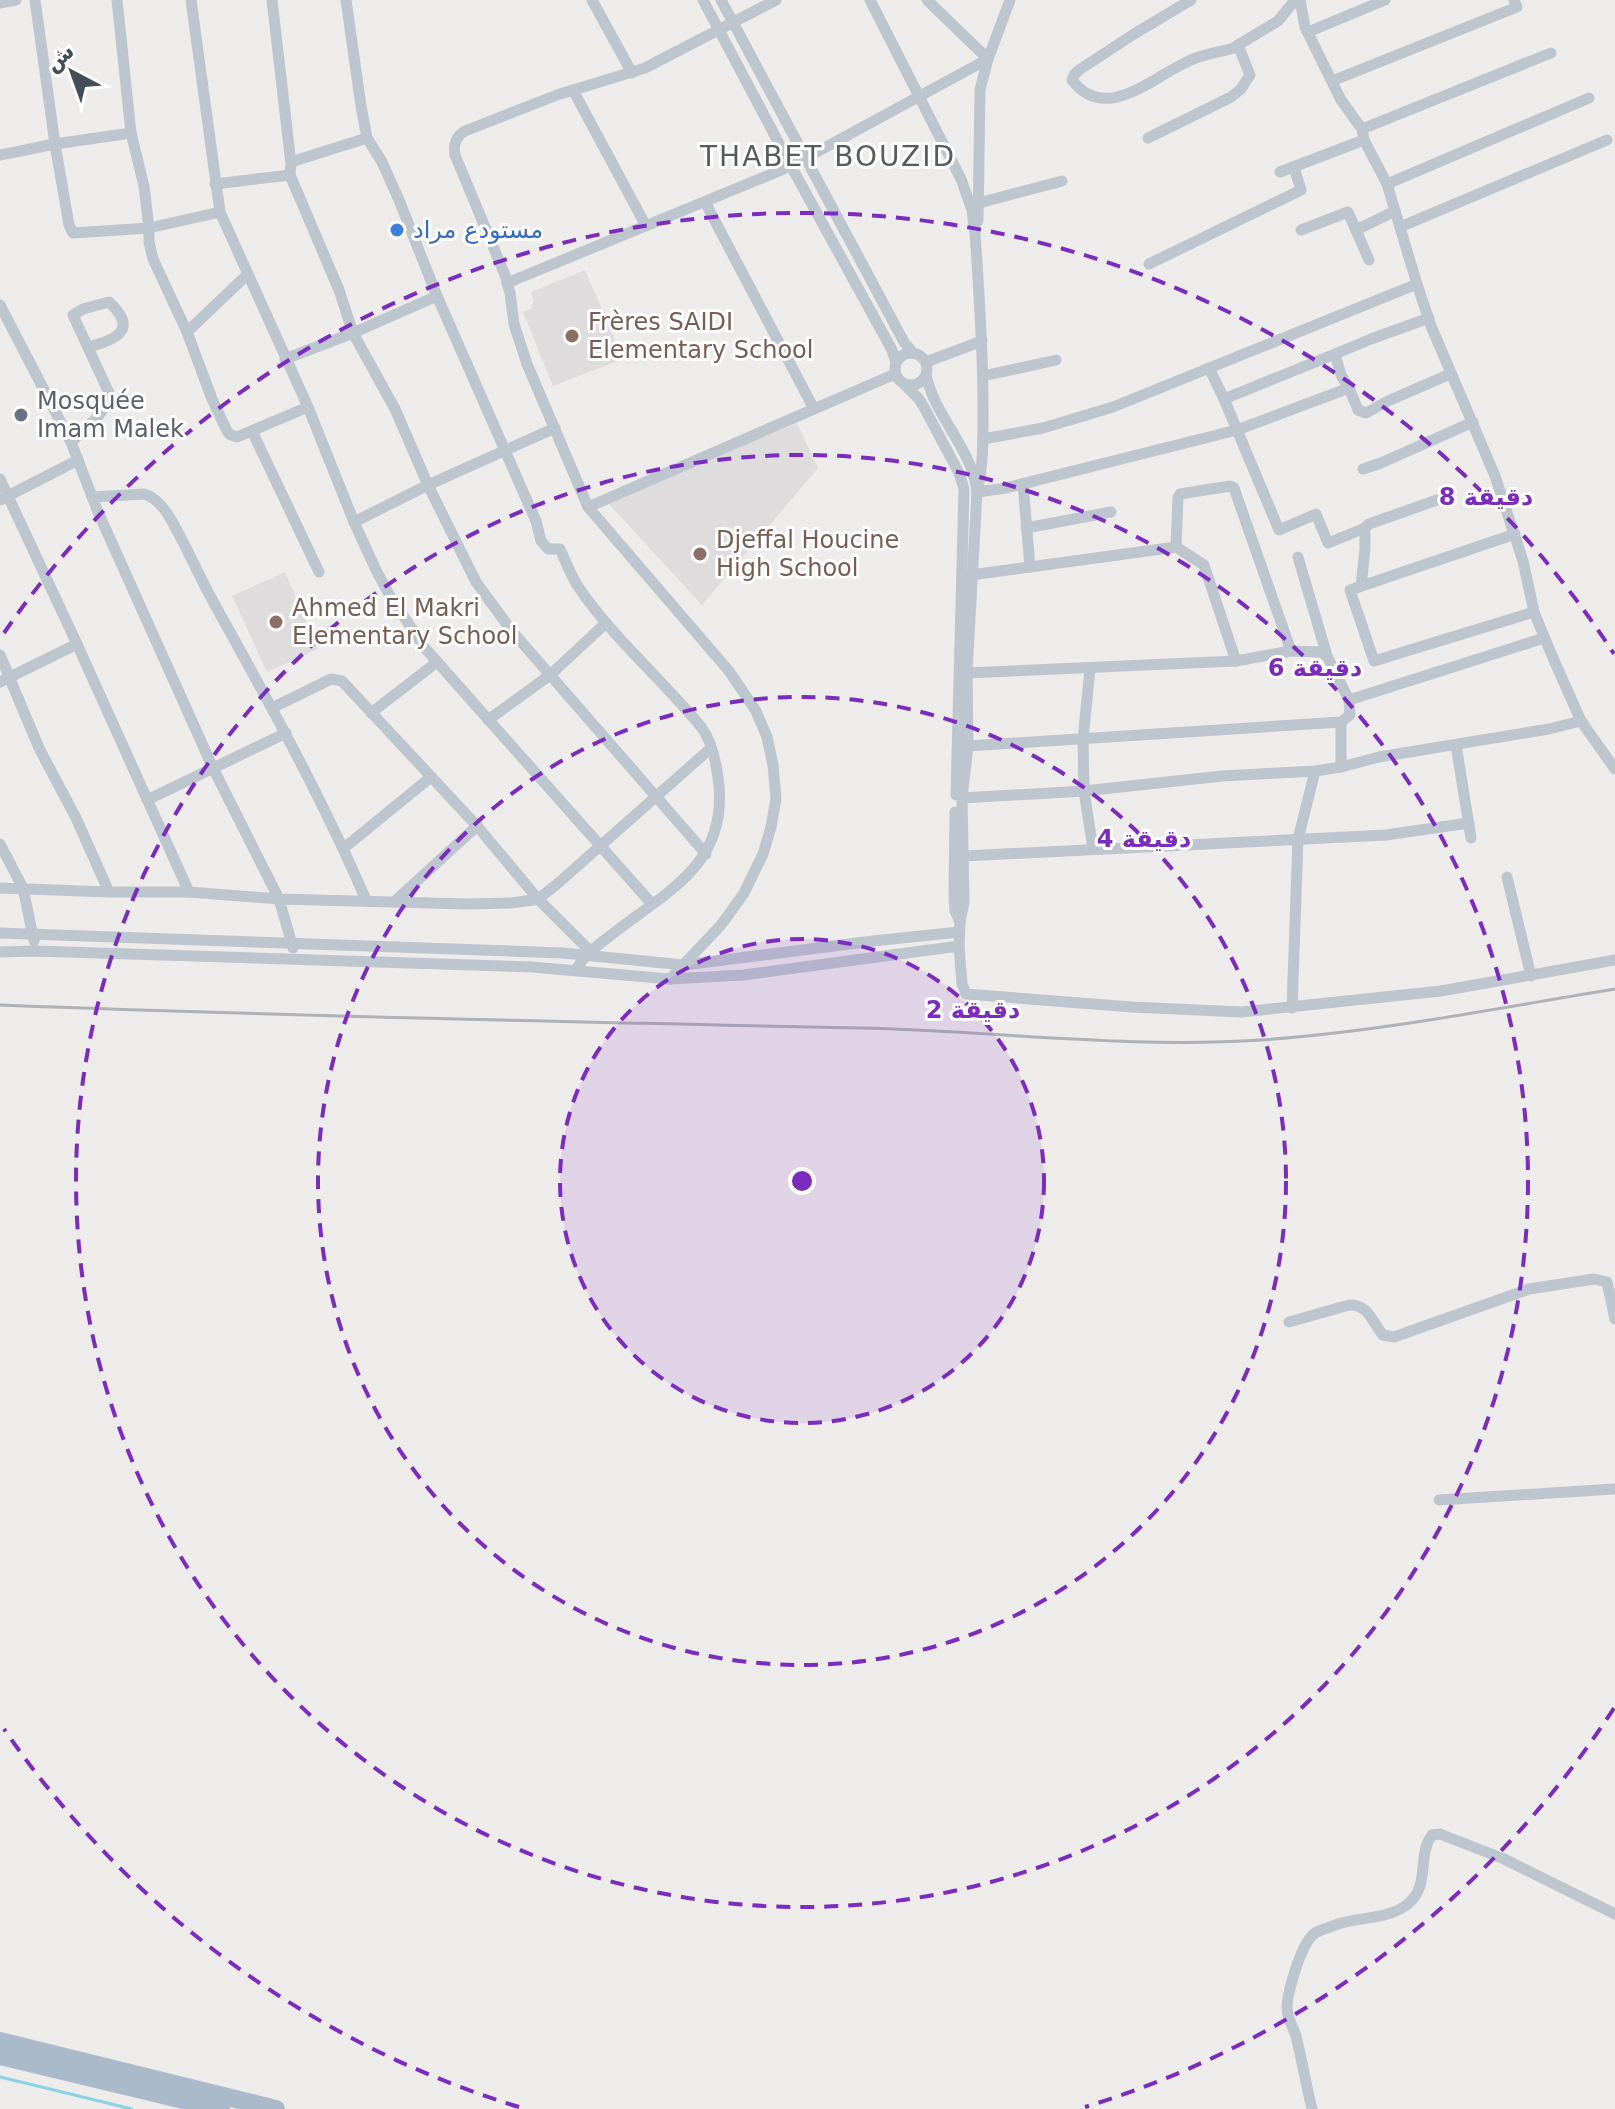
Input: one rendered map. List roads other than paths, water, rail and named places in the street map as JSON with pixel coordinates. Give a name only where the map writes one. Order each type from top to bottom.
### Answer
[{"type":"main road","points":[[0,2041],[276,2109]]},
{"type":"main road","points":[[0,2056],[221,2109]]},
{"type":"street","points":[[0,3],[16,0]]},
{"type":"street","points":[[35,0],[55,144],[73,233],[149,228],[220,212]]},
{"type":"street","points":[[117,0],[131,133],[144,186],[153,259],[187,332],[226,429],[237,437],[308,407]]},
{"type":"street","points":[[191,0],[220,212],[308,407],[354,522],[390,596],[424,647],[652,904]]},
{"type":"street","points":[[272,0],[290,175],[339,290],[353,333],[395,409],[428,485],[482,592],[511,630],[706,854]]},
{"type":"street","points":[[346,0],[367,138],[399,200],[437,296],[536,521],[541,541],[548,549],[560,549],[578,586],[606,623],[709,738],[717,769],[720,814],[706,854],[688,876],[588,953],[576,970]]},
{"type":"street","points":[[592,0],[632,73]]},
{"type":"street","points":[[703,0],[892,350],[896,368],[905,385],[925,409],[959,473],[964,489],[954,888],[955,911],[960,927]]},
{"type":"street","points":[[721,0],[904,342],[926,362],[926,375],[934,398],[972,467],[977,492]]},
{"type":"street","points":[[670,979],[732,910],[763,854],[776,799],[767,737],[756,711],[729,671],[588,507],[519,341],[507,283],[455,155],[456,140],[465,131],[573,90],[660,62],[776,0]]},
{"type":"street","points":[[870,0],[975,204]]},
{"type":"street","points":[[927,0],[988,59]]},
{"type":"street","points":[[1010,0],[988,59],[979,98],[975,204],[983,439],[971,575],[968,746],[962,798],[964,902],[959,946],[962,988],[970,995],[1132,1007],[1253,1011],[1441,991],[1615,960]]},
{"type":"street","points":[[1191,0],[1079,70],[1072,80],[1074,84],[1103,100],[1138,90],[1194,58],[1234,48],[1278,21],[1298,0]]},
{"type":"street","points":[[1298,0],[1305,27],[1387,184],[1429,318],[1495,476],[1544,638],[1581,721],[1615,769]]},
{"type":"street","points":[[1308,32],[1385,0]]},
{"type":"street","points":[[1332,81],[1517,7],[1514,0]]},
{"type":"street","points":[[1148,138],[1231,97],[1241,89],[1250,75],[1238,45]]},
{"type":"street","points":[[1280,172],[1551,53]]},
{"type":"street","points":[[507,283],[807,159],[988,59]]},
{"type":"street","points":[[573,90],[646,226]]},
{"type":"street","points":[[1387,184],[1589,98]]},
{"type":"street","points":[[0,155],[131,133]]},
{"type":"street","points":[[291,162],[367,138]]},
{"type":"street","points":[[1400,227],[1607,140]]},
{"type":"street","points":[[1149,264],[1301,190],[1294,167]]},
{"type":"street","points":[[215,184],[290,175]]},
{"type":"street","points":[[975,204],[1062,181]]},
{"type":"street","points":[[705,202],[814,409]]},
{"type":"street","points":[[1356,230],[1395,211]]},
{"type":"street","points":[[1301,230],[1348,212],[1369,260]]},
{"type":"street","points":[[187,332],[248,274]]},
{"type":"street","points":[[983,439],[1043,428],[1113,407],[1417,284]]},
{"type":"street","points":[[285,359],[437,296]]},
{"type":"street","points":[[71,442],[101,412],[109,399],[73,315],[109,302],[120,315],[124,328],[107,342],[88,347]]},
{"type":"street","points":[[0,305],[71,442],[92,497],[213,768],[279,899],[296,959]]},
{"type":"street","points":[[1224,399],[1429,318]]},
{"type":"street","points":[[926,362],[982,341]]},
{"type":"street","points":[[588,507],[814,409],[896,368],[903,355],[913,353]]},
{"type":"street","points":[[1335,354],[1341,375],[1358,410],[1366,413],[1450,374]]},
{"type":"street","points":[[983,376],[1056,360]]},
{"type":"street","points":[[1209,368],[1279,530],[1316,514],[1328,543],[1369,524],[1437,500]]},
{"type":"street","points":[[905,385],[917,385],[926,375]]},
{"type":"street","points":[[977,492],[1023,484],[1237,430],[1349,388]]},
{"type":"street","points":[[1363,469],[1473,422]]},
{"type":"street","points":[[354,522],[555,428]]},
{"type":"street","points":[[252,431],[319,572]]},
{"type":"street","points":[[3,498],[78,460]]},
{"type":"street","points":[[0,479],[3,498],[77,644],[189,892]]},
{"type":"street","points":[[1023,484],[1030,567]]},
{"type":"street","points":[[1176,547],[1179,496],[1233,487],[1291,651]]},
{"type":"street","points":[[92,497],[144,494],[162,506],[286,733],[344,848],[366,900]]},
{"type":"street","points":[[1026,528],[1111,512]]},
{"type":"street","points":[[1361,586],[1365,528]]},
{"type":"street","points":[[1515,534],[1350,590],[1374,661],[1534,612]]},
{"type":"street","points":[[971,575],[1176,547],[1204,565],[1236,661]]},
{"type":"street","points":[[968,746],[1341,722],[1350,715],[1349,700],[1327,656],[1298,557]]},
{"type":"street","points":[[488,720],[550,675],[606,623]]},
{"type":"street","points":[[1349,700],[1544,638]]},
{"type":"street","points":[[5,679],[77,644]]},
{"type":"street","points":[[967,673],[1236,661],[1291,651],[1320,652],[1327,656]]},
{"type":"street","points":[[0,655],[5,679],[76,818],[109,892]]},
{"type":"street","points":[[371,713],[437,662]]},
{"type":"street","points":[[1090,669],[1083,739],[1084,791],[1093,849]]},
{"type":"street","points":[[272,708],[331,679],[342,681],[477,826],[588,953]]},
{"type":"street","points":[[962,798],[1315,771],[1581,721]]},
{"type":"street","points":[[1341,722],[1341,767]]},
{"type":"street","points":[[147,800],[286,733]]},
{"type":"street","points":[[1456,745],[1471,838]]},
{"type":"street","points":[[0,888],[189,892],[279,899],[394,902],[511,903],[538,899],[711,748]]},
{"type":"street","points":[[1292,1008],[1298,839],[1315,771]]},
{"type":"street","points":[[344,848],[431,777]]},
{"type":"street","points":[[964,856],[1386,835],[1469,823]]},
{"type":"street","points":[[394,902],[477,826]]},
{"type":"street","points":[[0,844],[23,888],[36,951]]},
{"type":"street","points":[[1507,877],[1531,976]]},
{"type":"street","points":[[0,933],[588,953],[684,965],[960,927]]},
{"type":"street","points":[[0,952],[532,967],[670,979],[744,975],[959,946]]},
{"type":"street","points":[[1289,1322],[1357,1304],[1367,1312],[1383,1335],[1394,1337],[1529,1289],[1594,1279],[1607,1282],[1615,1319]]},
{"type":"street","points":[[1439,1500],[1615,1489]]},
{"type":"street","points":[[1312,2109],[1287,2007],[1303,1951],[1308,1940],[1317,1932],[1393,1912],[1407,1905],[1422,1883],[1427,1842],[1432,1835],[1440,1834],[1504,1859],[1615,1914]]},
{"type":"waterway","points":[[0,2077],[132,2109]]},
{"type":"railway","points":[[0,1005],[862,1028],[1111,1041],[1211,1042],[1350,1031],[1615,989]]},
{"type":"place","name":"مستودع مراد","points":[[397,230]]},
{"type":"place","name":"Frères SAIDI Elementary School","points":[[572,336]]},
{"type":"place","name":"Mosquée Imam Malek","points":[[21,415]]},
{"type":"place","name":"Djeffal Houcine High School","points":[[700,554]]},
{"type":"place","name":"Ahmed El Makri Elementary School","points":[[276,622]]},
{"type":"district","name":"THABET BOUZID","points":[[828,156]]}]
